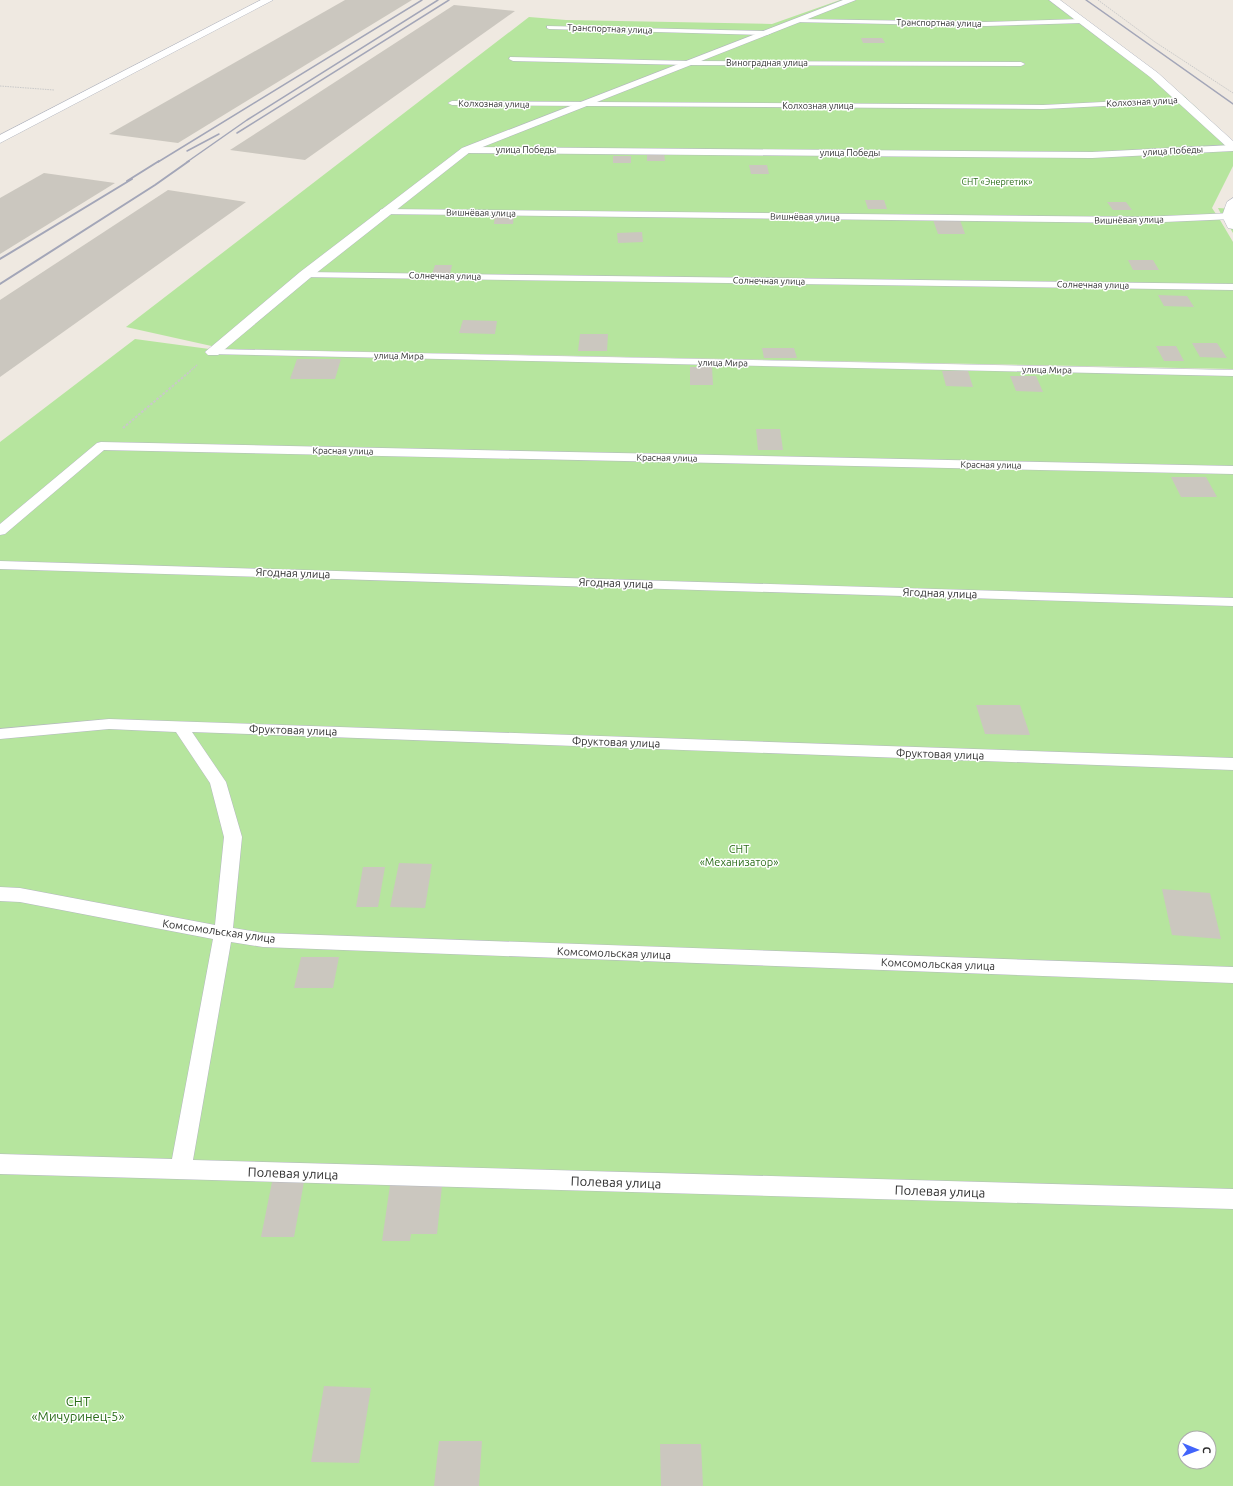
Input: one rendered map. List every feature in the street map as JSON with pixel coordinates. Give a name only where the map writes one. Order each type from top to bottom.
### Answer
[{"type":"street","points":[[0,140],[268,0]]},
{"type":"street","points":[[213,352],[305,274],[383,212],[466,150],[851,0]]},
{"type":"street","points":[[1054,0],[1183,100],[1233,147]]},
{"type":"street","points":[[1231,219],[1233,202]]},
{"type":"lane","name":"Транспортная улица","points":[[796,21],[986,24],[1082,21]]},
{"type":"lane","name":"Транспортная улица","points":[[549,27],[767,33]]},
{"type":"lane","name":"Виноградная улица","points":[[514,59],[689,63],[1021,64]]},
{"type":"lane","name":"Колхозная улица","points":[[452,103],[1043,107],[1183,100]]},
{"type":"lane","name":"улица Победы","points":[[466,150],[1092,154],[1233,147]]},
{"type":"lane","name":"Вишнёвая улица","points":[[383,212],[1141,220],[1231,219]]},
{"type":"lane","name":"Солнечная улица","points":[[305,274],[1233,287]]},
{"type":"lane","name":"улица Мира","points":[[213,352],[1233,373]]},
{"type":"lane","name":"Красная улица","points":[[101,446],[1233,470]]},
{"type":"lane","points":[[0,531],[101,446]]},
{"type":"lane","name":"Ягодная улица","points":[[0,565],[1233,602]]},
{"type":"lane","name":"Фруктовая улица","points":[[0,734],[109,724],[1233,764]]},
{"type":"lane","points":[[180,726],[218,782],[233,837],[223,933],[181,1170]]},
{"type":"lane","name":"Комсомольская улица","points":[[0,894],[20,895],[263,940],[1233,975]]},
{"type":"lane","name":"Полевая улица","points":[[0,1164],[1233,1199]]},
{"type":"path","points":[[1098,0],[1155,42],[1233,93]]},
{"type":"path","points":[[0,86],[55,90]]},
{"type":"path","points":[[101,446],[213,352]]},
{"type":"green space","name":"СНТ «Энергетик»","points":[[840,0],[1051,0],[1086,21],[1185,97],[1233,142],[1233,166],[1212,208],[1216,214],[1221,214],[1218,208],[1233,209],[1233,233],[1225,220],[1227,217],[1220,220],[1233,242],[1233,369],[225,349],[126,327],[529,17],[566,20],[772,24]]},
{"type":"green space","name":"СНТ «Механизатор»","points":[[135,339],[224,351],[1233,371],[1233,1486],[0,1486],[0,442]]},
{"type":"building","points":[[345,0],[412,0],[178,143],[109,134]]},
{"type":"building","points":[[454,5],[515,11],[305,160],[230,150]]},
{"type":"building","points":[[861,38],[882,38],[885,43],[863,43]]},
{"type":"building","points":[[647,153],[664,153],[665,161],[647,161]]},
{"type":"building","points":[[613,156],[631,156],[631,163],[613,163]]},
{"type":"building","points":[[749,165],[767,165],[769,174],[751,174]]},
{"type":"building","points":[[44,173],[115,183],[0,254],[0,198]]},
{"type":"building","points":[[168,190],[246,202],[0,377],[0,300]]},
{"type":"building","points":[[865,200],[884,200],[887,209],[868,209]]},
{"type":"building","points":[[1107,202],[1126,202],[1132,210],[1113,210]]},
{"type":"building","points":[[495,215],[514,215],[513,224],[494,224]]},
{"type":"building","points":[[933,220],[960,220],[965,234],[938,234]]},
{"type":"building","points":[[642,232],[643,242],[618,243],[617,233]]},
{"type":"building","points":[[1128,260],[1153,260],[1159,270],[1133,270]]},
{"type":"building","points":[[435,265],[452,265],[450,274],[432,274]]},
{"type":"building","points":[[1158,295],[1187,296],[1194,307],[1164,306]]},
{"type":"building","points":[[463,320],[497,321],[495,334],[459,333]]},
{"type":"building","points":[[580,334],[608,334],[607,351],[578,351]]},
{"type":"building","points":[[1192,343],[1217,343],[1227,358],[1200,357]]},
{"type":"building","points":[[1156,346],[1176,346],[1184,361],[1164,361]]},
{"type":"building","points":[[762,348],[794,348],[797,358],[764,358]]},
{"type":"building","points":[[297,359],[341,359],[335,379],[290,379]]},
{"type":"building","points":[[690,367],[712,367],[713,385],[690,385]]},
{"type":"building","points":[[942,371],[968,371],[973,387],[946,386]]},
{"type":"building","points":[[1010,376],[1036,376],[1043,392],[1016,391]]},
{"type":"building","points":[[756,429],[780,429],[783,450],[758,450]]},
{"type":"building","points":[[1171,477],[1206,477],[1217,497],[1181,497]]},
{"type":"building","points":[[976,705],[1020,705],[1030,735],[985,734]]},
{"type":"building","points":[[399,863],[432,864],[425,908],[390,907]]},
{"type":"building","points":[[363,867],[385,867],[378,907],[356,907]]},
{"type":"building","points":[[1162,889],[1210,893],[1221,939],[1172,935]]},
{"type":"building","points":[[301,957],[339,957],[333,988],[294,988]]},
{"type":"building","points":[[272,1182],[304,1182],[294,1237],[261,1237]]},
{"type":"building","points":[[390,1185],[442,1186],[437,1234],[411,1234],[410,1241],[382,1241]]},
{"type":"building","points":[[324,1386],[371,1388],[359,1463],[311,1462]]},
{"type":"building","points":[[439,1441],[482,1441],[479,1486],[434,1486]]},
{"type":"building","points":[[660,1444],[701,1444],[703,1486],[661,1486]]},
{"type":"railway","points":[[158,162],[422,0]]},
{"type":"railway","points":[[187,162],[247,120],[438,0]]},
{"type":"railway","points":[[237,133],[449,0]]},
{"type":"railway","points":[[1086,0],[1233,104]]},
{"type":"railway","points":[[187,151],[219,134]]},
{"type":"railway","points":[[127,181],[159,161]]},
{"type":"railway","points":[[0,284],[155,185],[189,161]]},
{"type":"railway","points":[[0,259],[132,179]]},
{"type":"park label","name":"СНТ «Мичуринец-5»","points":[[78,1408]]}]
